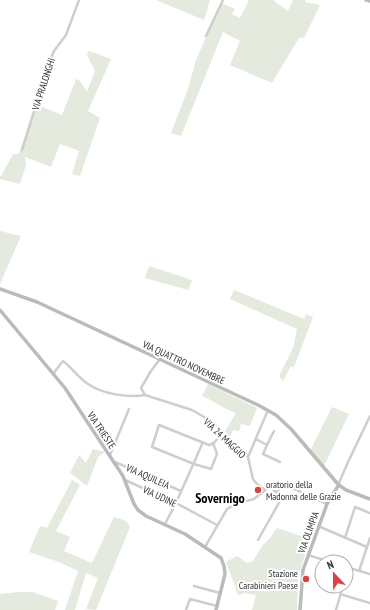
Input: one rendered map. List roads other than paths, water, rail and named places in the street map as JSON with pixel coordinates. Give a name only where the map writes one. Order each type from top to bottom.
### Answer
[{"type":"street","name":"VIA PRALONGHI","points":[[22,150],[44,80],[45,72],[56,47],[66,36],[79,0]]},
{"type":"street","points":[[206,36],[223,0]]},
{"type":"street","points":[[366,0],[370,1]]},
{"type":"street","name":"VIA QUATTRO NOVEMBRE","points":[[0,289],[37,302],[268,410],[276,415],[291,429],[338,484],[346,490],[370,499]]},
{"type":"street","name":"VIA TRIESTE","points":[[0,310],[65,388],[125,480],[134,504],[138,510],[146,516],[185,534],[219,556],[224,563],[224,574],[220,593]]},
{"type":"street","points":[[145,395],[141,388],[151,370],[160,359]]},
{"type":"street","name":"VIA 24 MAGGIO","points":[[53,374],[63,361],[86,383],[95,388],[120,395],[145,395],[196,412],[214,424],[248,457],[253,479],[265,490]]},
{"type":"street","points":[[110,455],[129,409]]},
{"type":"street","points":[[248,457],[268,410]]},
{"type":"street","name":"VIA OLIMPIA","points":[[300,610],[303,570],[318,526],[327,504],[370,416]]},
{"type":"street","points":[[213,443],[217,454],[211,469],[194,464],[152,447],[159,425],[209,444],[213,443],[222,433]]},
{"type":"street","points":[[274,431],[263,454],[280,462]]},
{"type":"street","points":[[256,439],[267,445]]},
{"type":"street","points":[[165,524],[182,491],[203,442]]},
{"type":"street","name":"VIA AQUILEIA","points":[[114,462],[182,491]]},
{"type":"street","name":"VIA UDINE","points":[[125,480],[176,503],[217,525]]},
{"type":"street","points":[[258,540],[281,499],[278,493],[279,486]]},
{"type":"street","points":[[205,547],[227,509],[238,503],[254,499],[271,487],[288,486],[327,504]]},
{"type":"street","points":[[271,487],[274,492],[278,493]]},
{"type":"street","points":[[345,538],[355,507],[370,513]]},
{"type":"street","points":[[318,526],[367,547]]},
{"type":"street","points":[[359,571],[370,538]]},
{"type":"street","points":[[308,555],[314,557]]},
{"type":"street","points":[[354,569],[370,574]]},
{"type":"street","points":[[186,610],[190,599],[217,608],[220,593],[194,586]]},
{"type":"street","points":[[336,610],[340,594],[370,603]]},
{"type":"place","name":"oratorio della Madonna delle Grazie","points":[[258,490]]},
{"type":"place","name":"Stazione Carabinieri Paese","points":[[306,579]]},
{"type":"district","name":"Sovernigo","points":[[220,498]]}]
